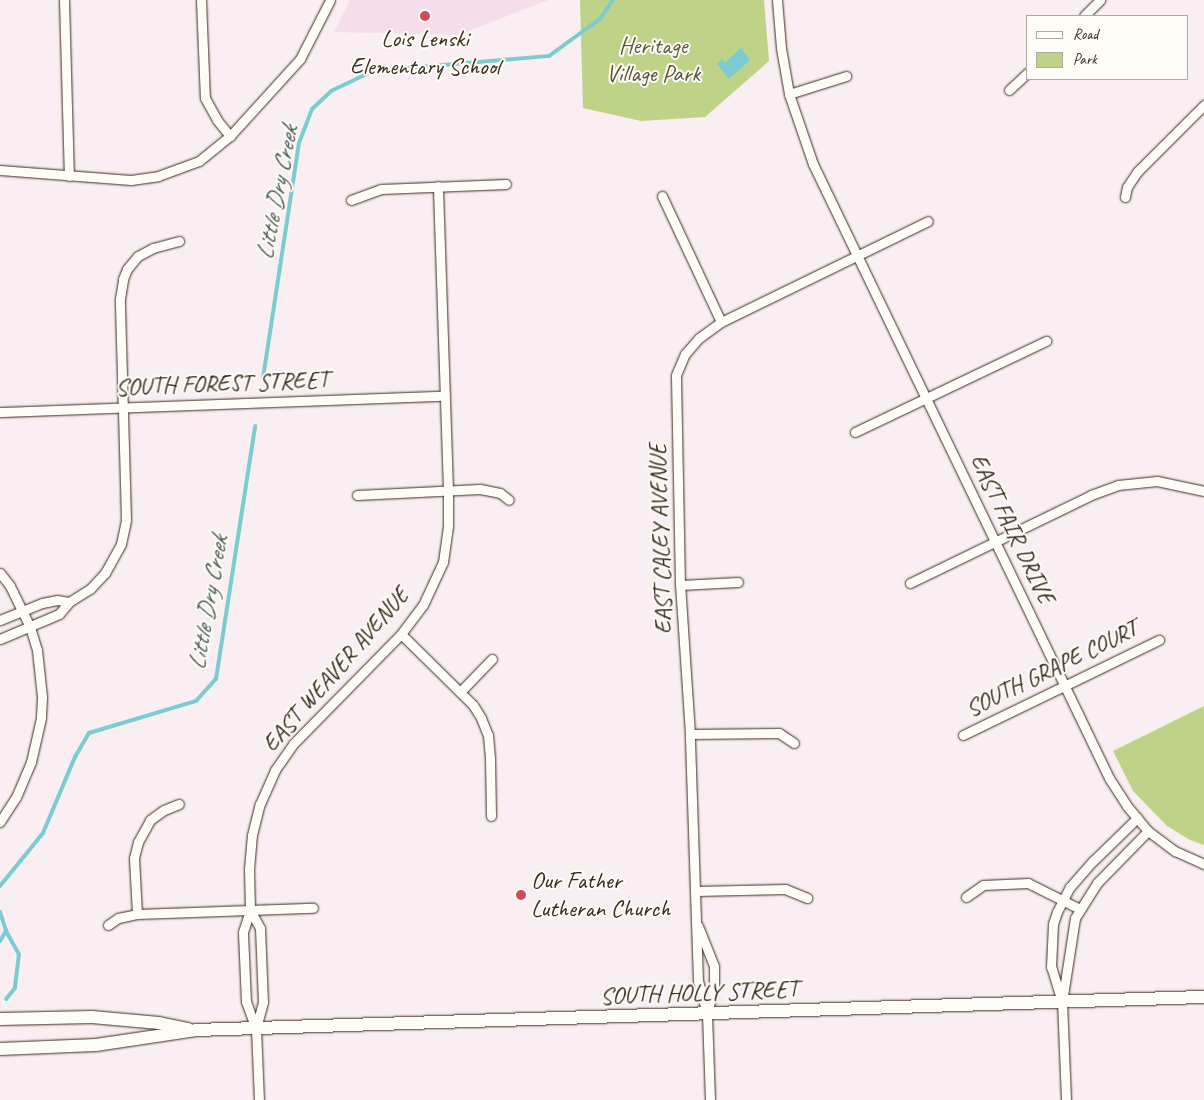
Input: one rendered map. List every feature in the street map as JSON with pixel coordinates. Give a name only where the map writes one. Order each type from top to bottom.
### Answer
[{"type":"main road","name":"SOUTH HOLLY STREET","points":[[0,1049],[96,1045],[196,1030],[1204,997]]},
{"type":"main road","name":"SOUTH HOLLY STREET","points":[[0,1019],[92,1017],[159,1023],[196,1030]]},
{"type":"street","points":[[64,0],[70,176]]},
{"type":"street","points":[[201,0],[205,98],[216,120],[230,136]]},
{"type":"street","points":[[0,170],[131,180],[158,176],[199,161],[230,136],[300,60],[330,0]]},
{"type":"street","name":"EAST FAIR DRIVE","points":[[777,0],[781,48],[788,94],[813,164],[1109,778],[1148,831],[1175,851],[1204,864]]},
{"type":"street","points":[[1085,15],[1100,0]]},
{"type":"street","points":[[1009,90],[1026,74]]},
{"type":"street","points":[[788,94],[846,76]]},
{"type":"street","points":[[1124,197],[1127,187],[1137,172],[1204,105]]},
{"type":"street","points":[[351,200],[380,189],[506,184]]},
{"type":"street","name":"EAST WEAVER AVENUE","points":[[256,1029],[246,1002],[243,932],[250,910],[252,835],[260,804],[275,770],[293,744],[401,634],[423,604],[443,562],[448,526],[448,490],[438,186]]},
{"type":"street","points":[[662,196],[721,322]]},
{"type":"street","points":[[856,255],[928,222]]},
{"type":"street","points":[[0,639],[59,614],[68,602],[90,588],[105,573],[121,544],[126,520],[120,299],[123,279],[127,269],[138,256],[153,248],[179,241]]},
{"type":"street","name":"EAST CALEY AVENUE","points":[[710,1100],[707,1014],[698,981],[690,734],[680,585],[676,375],[685,354],[708,329],[856,255]]},
{"type":"street","points":[[855,432],[1046,341]]},
{"type":"street","name":"SOUTH FOREST STREET","points":[[0,412],[445,396]]},
{"type":"street","points":[[910,583],[995,541],[1118,485],[1157,481],[1204,491]]},
{"type":"street","points":[[357,495],[448,490],[492,490],[509,500]]},
{"type":"street","points":[[0,573],[24,610],[30,627],[41,675],[41,718],[35,749],[27,774],[16,797],[0,822]]},
{"type":"street","points":[[680,585],[738,582]]},
{"type":"street","points":[[0,620],[57,600],[68,602]]},
{"type":"street","points":[[401,634],[460,692],[481,718],[488,735],[491,816]]},
{"type":"street","name":"SOUTH GRAPE COURT","points":[[963,734],[1159,640]]},
{"type":"street","points":[[460,692],[492,658]]},
{"type":"street","points":[[690,734],[779,733],[794,743]]},
{"type":"street","points":[[137,914],[134,858],[138,842],[150,820],[164,810],[179,804]]},
{"type":"street","points":[[1062,1002],[1051,967],[1050,954],[1053,924],[1063,900],[1082,873],[1137,818]]},
{"type":"street","points":[[1066,1100],[1062,1002],[1069,968],[1072,930],[1080,909],[1097,883],[1148,831]]},
{"type":"street","points":[[966,897],[983,885],[1015,882],[1028,883],[1080,909]]},
{"type":"street","points":[[696,891],[785,889],[807,898]]},
{"type":"street","points":[[108,925],[118,918],[137,914],[313,908]]},
{"type":"street","name":"EAST WEAVER AVENUE","points":[[250,910],[260,928],[263,1002],[256,1029],[259,1100]]},
{"type":"street","name":"EAST CALEY AVENUE","points":[[697,924],[714,966],[714,987],[707,1014]]},
{"type":"shaded area","name":"Lois Lenski Elementary School","points":[[350,0],[548,0],[459,35],[334,32]]},
{"type":"green space","name":"Heritage Village Park","points":[[580,0],[764,0],[769,61],[705,117],[641,121],[583,108]]},
{"type":"green space","points":[[1204,706],[1204,845],[1190,840],[1167,826],[1133,791],[1113,751]]},
{"type":"water","points":[[741,48],[750,60],[729,79],[717,64],[722,59],[725,63]]},
{"type":"waterway","name":"Little Dry Creek","points":[[263,378],[299,143],[312,109],[331,91],[373,71],[549,56],[600,19],[613,0]]},
{"type":"waterway","name":"Little Dry Creek","points":[[0,886],[43,833],[75,757],[89,733],[196,701],[216,679],[255,426]]},
{"type":"waterway","name":"Little Dry Creek","points":[[0,912],[6,931],[19,954],[15,988],[6,999]]},
{"type":"waterway","points":[[0,941],[6,931]]},
{"type":"place","name":"Lois Lenski Elementary School","points":[[425,16]]},
{"type":"place","name":"Our Father Lutheran Church","points":[[521,895]]}]
